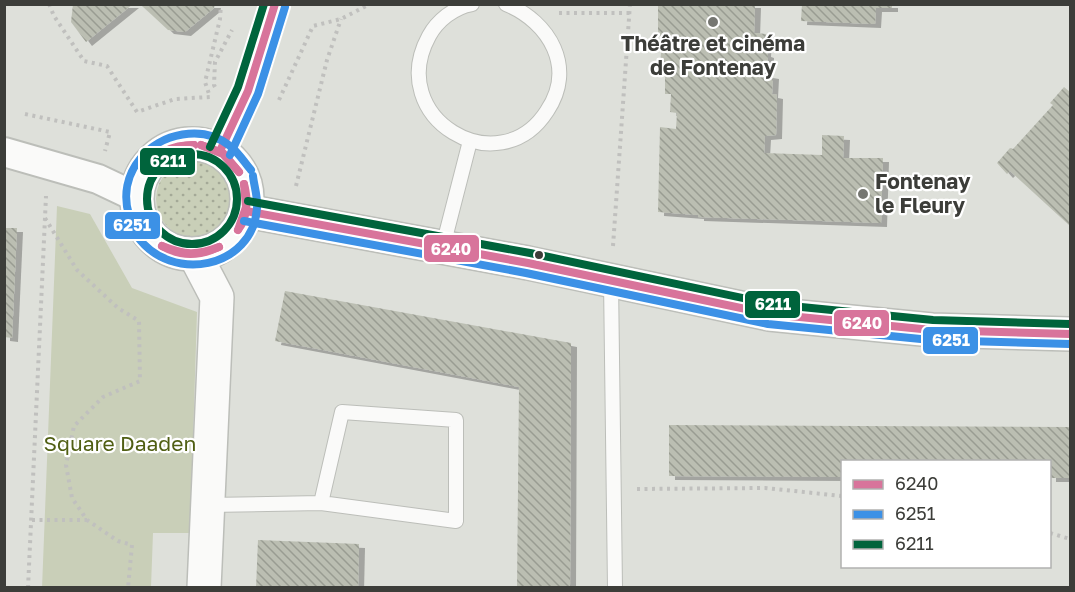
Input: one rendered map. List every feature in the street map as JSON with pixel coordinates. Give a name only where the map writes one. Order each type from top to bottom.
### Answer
[{"type":"street","points":[[220,151],[248,91],[275,4]]},
{"type":"street","points":[[189,143],[205,145],[220,151],[234,162],[243,177],[247,194],[242,225],[234,237],[209,252],[195,255],[177,253],[160,245],[147,232],[138,215],[136,197],[139,180],[147,166],[159,154],[189,143]]},
{"type":"street","points":[[4,152],[98,179],[136,197]]},
{"type":"street","points":[[246,211],[443,246],[769,314],[932,330],[1071,334]]},
{"type":"street","points":[[195,255],[217,297],[204,588]]},
{"type":"lane","points":[[472,4],[447,15],[433,29],[422,50],[418,72],[421,95],[432,115],[448,131],[470,141],[492,143],[513,139],[533,128],[547,111],[557,91],[559,69],[554,47],[543,28],[526,13],[506,4]]},
{"type":"lane","points":[[443,246],[470,141]]},
{"type":"lane","points":[[611,281],[615,588]]},
{"type":"lane","points":[[208,505],[321,503],[456,521],[456,420],[342,412],[321,503]]},
{"type":"path","points":[[49,4],[54,16],[84,61],[106,66],[137,112],[175,99],[210,97],[205,82],[220,20],[221,4]]},
{"type":"path","points":[[611,281],[630,4]]},
{"type":"path","points":[[526,13],[630,13]]},
{"type":"path","points":[[288,219],[327,60],[341,18]]},
{"type":"path","points":[[25,114],[110,132],[98,179]]},
{"type":"path","points":[[28,588],[46,193]]},
{"type":"path","points":[[45,218],[77,270],[118,308],[139,321],[140,381],[103,397],[74,426],[66,465],[72,498],[87,520],[118,541],[132,545],[128,588]]},
{"type":"path","points":[[614,490],[765,488],[841,496]]},
{"type":"path","points":[[32,520],[87,520]]},
{"type":"path","points":[[1051,533],[1071,539]]},
{"type":"green space","points":[[187,160],[203,160],[217,166],[228,177],[234,191],[234,207],[228,221],[217,232],[203,238],[187,238],[173,232],[162,221],[156,207],[156,191],[162,177],[173,166]]},
{"type":"green space","name":"Square Daaden","points":[[57,206],[90,214],[132,288],[197,312],[190,533],[153,533],[151,587],[42,588]]},
{"type":"building","points":[[73,4],[133,4],[86,42],[71,22]]},
{"type":"building","points":[[140,4],[215,4],[214,8],[185,32],[168,30]]},
{"type":"building","points":[[658,4],[755,4],[754,33],[766,34],[767,74],[773,75],[772,94],[777,95],[776,135],[765,136],[764,153],[822,155],[822,135],[844,136],[843,158],[883,158],[881,223],[698,217],[698,215],[658,212],[660,127],[676,129],[677,113],[670,112],[671,94],[665,94],[665,74],[660,74],[661,52],[665,52],[665,43],[658,34]]},
{"type":"building","points":[[802,4],[892,4],[892,8],[876,8],[875,24],[801,21]]},
{"type":"building","points":[[1064,87],[1070,92],[1070,226],[1010,171],[1007,174],[997,163],[1053,105],[1050,103]]},
{"type":"building","points":[[4,228],[17,228],[12,338],[4,337]]},
{"type":"building","points":[[285,291],[571,343],[570,588],[517,588],[519,387],[275,341]]},
{"type":"building","points":[[669,425],[1070,427],[1070,478],[1051,478],[1051,460],[841,460],[841,477],[669,476]]},
{"type":"building","points":[[258,540],[359,544],[358,588],[256,588]]},
{"type":"transit line","name":"6211","points":[[210,147],[238,87],[264,4]]},
{"type":"transit line","name":"6240","points":[[220,151],[248,91],[275,4]]},
{"type":"transit line","name":"6251","points":[[230,155],[258,94],[285,7]]},
{"type":"transit line","name":"6251","points":[[251,170],[230,146],[207,135],[182,134],[159,143],[140,159],[129,178],[126,200],[134,231],[152,251],[170,260],[189,264],[208,263],[226,256],[241,245],[252,229],[257,208],[253,176]]},
{"type":"transit line","name":"6240","points":[[144,172],[154,159],[166,151],[179,146],[194,145]]},
{"type":"transit line","name":"6240","points":[[144,172],[166,152],[178,147],[194,145]]},
{"type":"transit line","name":"6240","points":[[201,145],[223,154],[239,172]]},
{"type":"transit line","name":"6240","points":[[201,145],[223,153],[239,172]]},
{"type":"transit line","name":"6211","points":[[192,154],[209,158],[224,167],[233,182],[237,199],[233,216],[224,231],[209,240],[192,244],[175,240],[160,231],[151,216],[147,199],[151,182],[160,167],[175,158],[192,154]]},
{"type":"transit line","name":"6240","points":[[238,230],[246,207],[244,184]]},
{"type":"transit line","name":"6240","points":[[238,230],[244,220],[246,208],[244,184]]},
{"type":"transit line","name":"6211","points":[[248,201],[530,253],[771,304],[933,320],[1070,324]]},
{"type":"transit line","name":"6240","points":[[246,211],[528,263],[769,314],[932,330],[1070,334]]},
{"type":"transit line","name":"6251","points":[[244,221],[526,273],[768,324],[931,340],[1070,344]]},
{"type":"transit line","name":"6240","points":[[162,246],[190,253],[204,252],[219,247]]},
{"type":"transit line","name":"6240","points":[[162,246],[183,254],[205,252],[219,247]]},
{"type":"place","name":"Théâtre et cinéma de Fontenay","points":[[713,22]]},
{"type":"place","name":"Fontenay le Fleury","points":[[863,194]]}]
